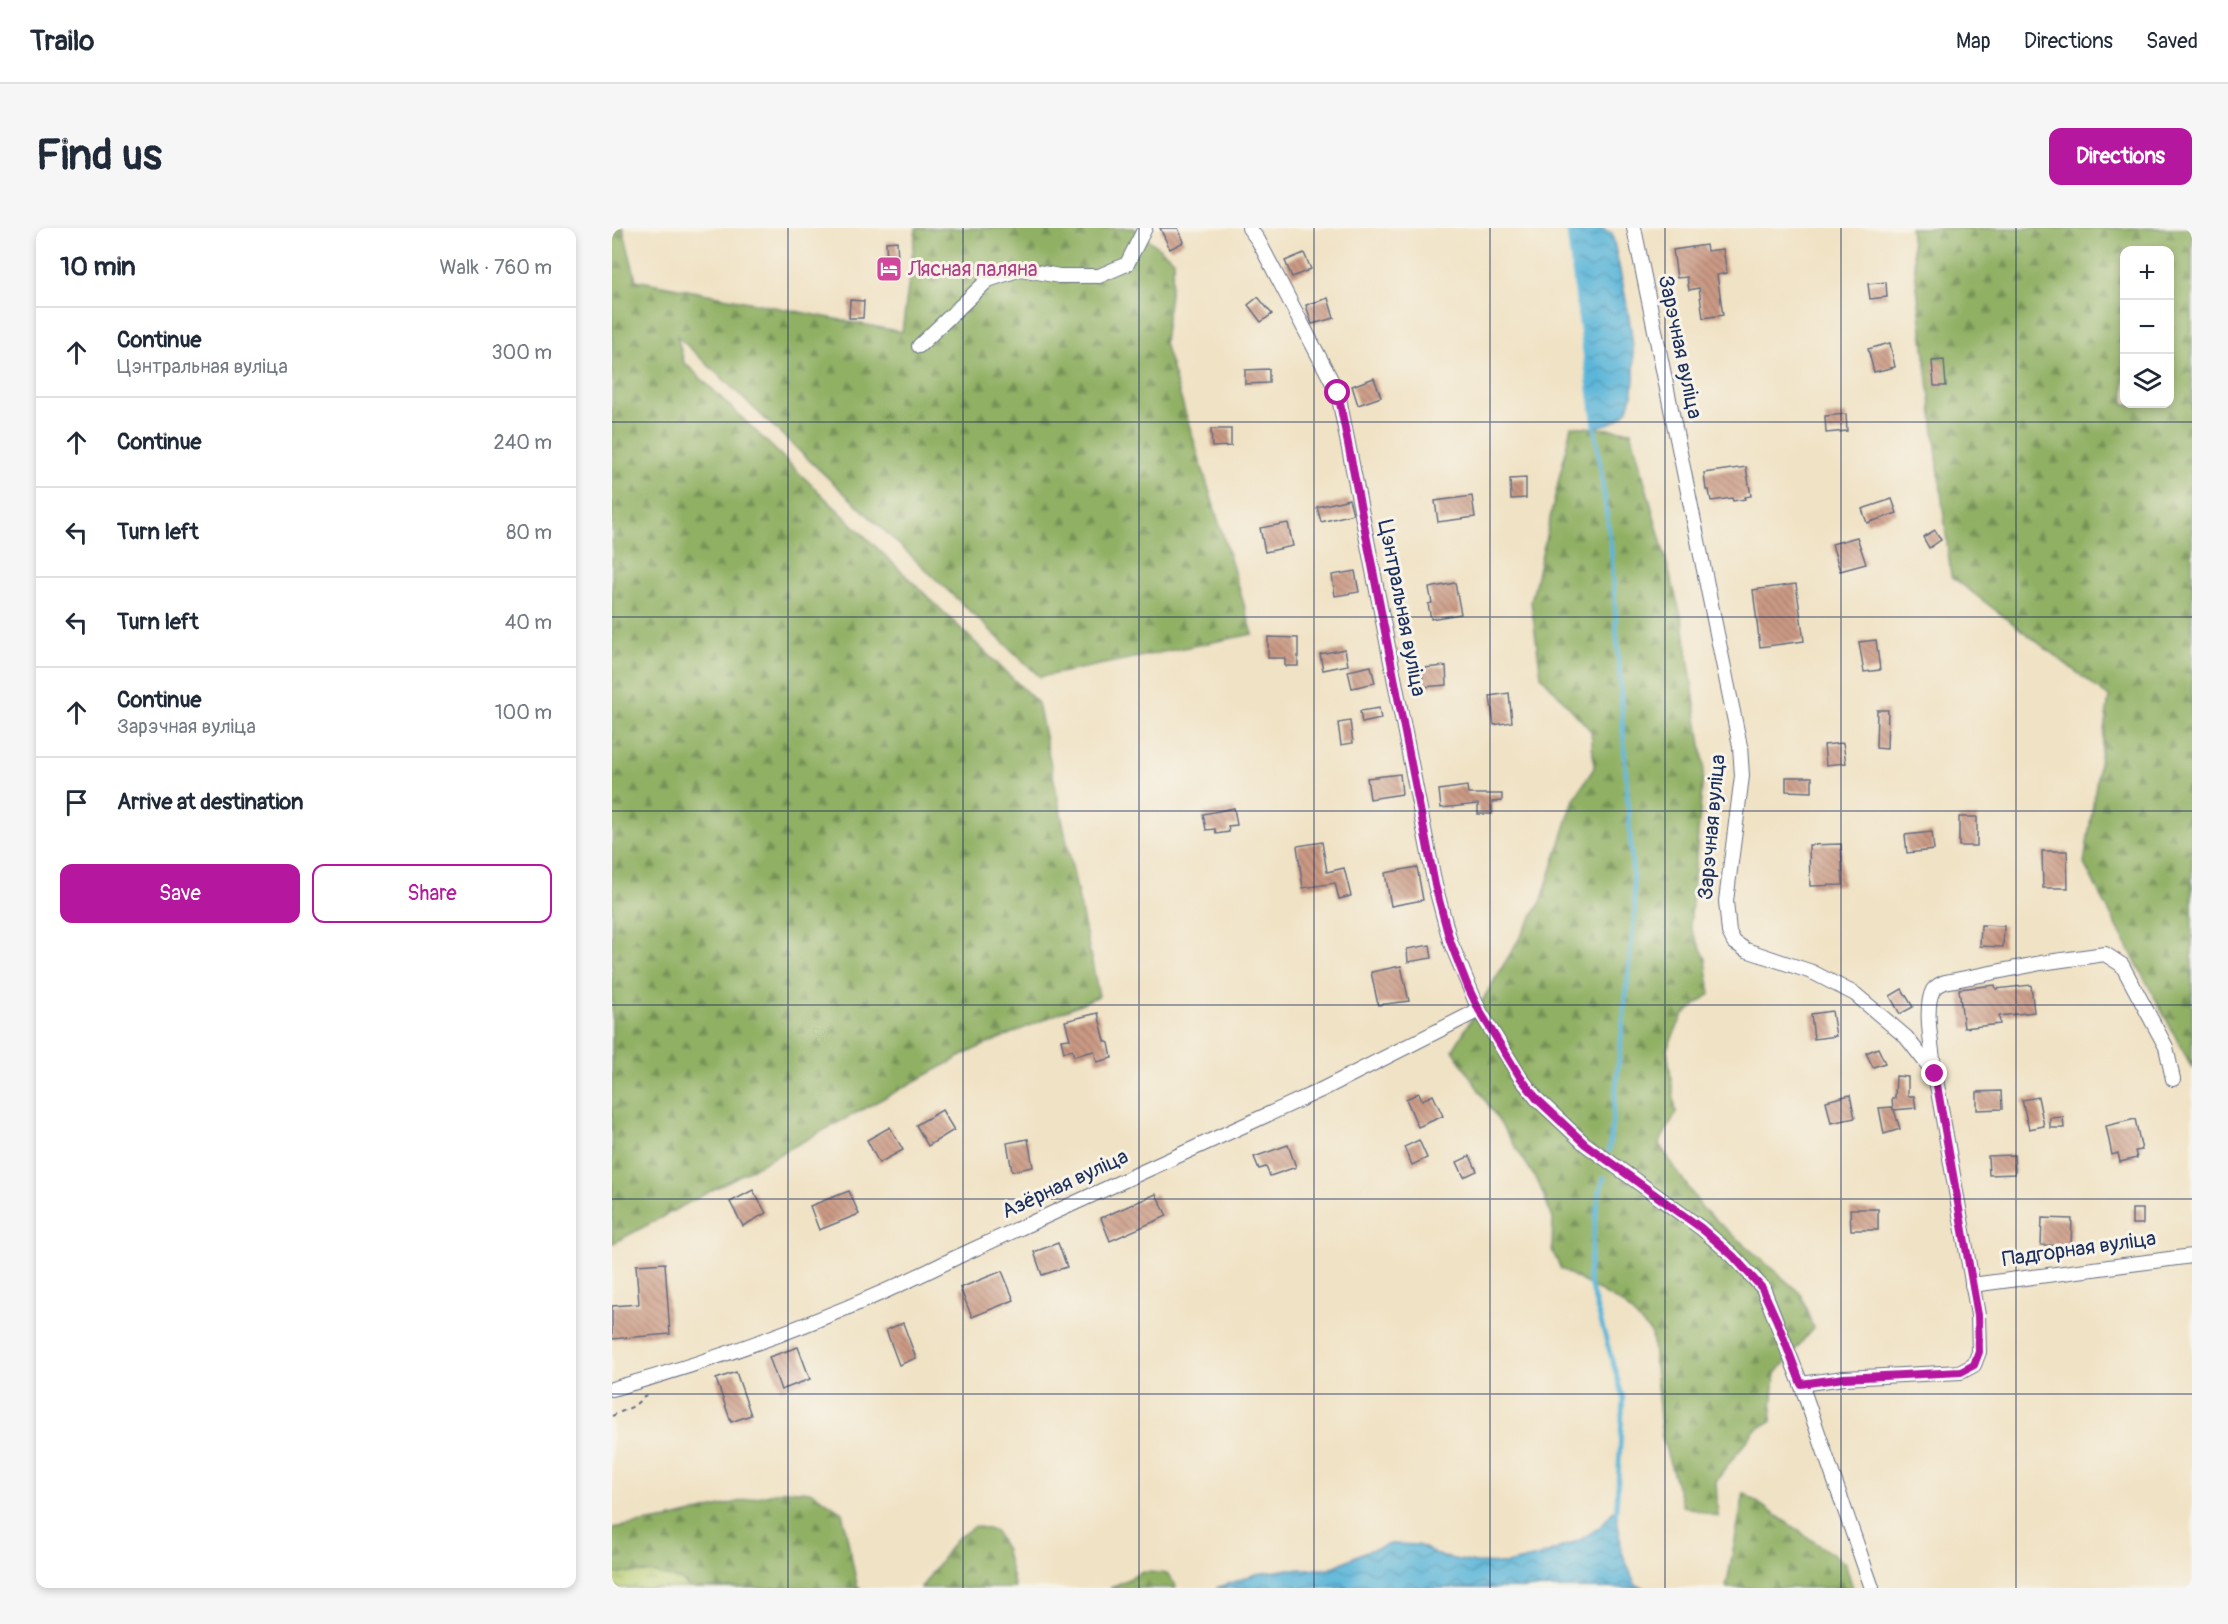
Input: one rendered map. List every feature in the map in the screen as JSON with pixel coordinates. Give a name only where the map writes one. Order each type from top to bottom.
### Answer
[{"type":"street","points":[[919,346],[988,280],[1021,269],[1059,276],[1099,276],[1127,264],[1145,228]]},
{"type":"street","name":"Цэнтральная вуліца","points":[[1249,228],[1258,240],[1338,393],[1435,885],[1450,941],[1479,1010],[1520,1077],[1537,1099],[1585,1144],[1701,1228],[1733,1256],[1762,1288],[1801,1384],[1872,1588]]},
{"type":"street","name":"Зарэчная вуліца","points":[[1634,228],[1740,746],[1742,776],[1726,901],[1729,932],[1734,942],[1746,950],[1812,972],[1855,994],[1906,1037],[1935,1074],[1980,1333],[1979,1352],[1974,1365],[1961,1372],[1844,1378],[1801,1384]]},
{"type":"street","points":[[1935,1074],[1929,1012],[1930,998],[1935,987],[1945,982],[1998,971],[2105,954],[2122,965],[2166,1047],[2173,1079]]},
{"type":"street","name":"Азёрная вуліца","points":[[612,1389],[803,1326],[904,1284],[957,1257],[1319,1091],[1479,1010]]},
{"type":"street","name":"Падгорная вуліца","points":[[1972,1285],[2192,1256]]},
{"type":"path","points":[[612,1416],[634,1406],[650,1391],[660,1374]]},
{"type":"green space","points":[[612,228],[623,228],[636,280],[902,332],[916,228],[1134,228],[1174,260],[1164,343],[1253,634],[1040,677],[677,336],[684,362],[1038,703],[1099,996],[973,1050],[612,1244]]},
{"type":"green space","points":[[1910,228],[2192,228],[2192,1068],[2084,864],[2109,697],[1951,576]]},
{"type":"green space","points":[[1571,426],[1631,431],[1683,623],[1704,765],[1690,926],[1706,959],[1710,994],[1683,1015],[1667,1049],[1676,1113],[1659,1144],[1702,1208],[1801,1294],[1813,1328],[1775,1375],[1771,1421],[1754,1431],[1716,1481],[1718,1517],[1683,1506],[1662,1437],[1652,1334],[1624,1305],[1561,1269],[1552,1250],[1553,1219],[1538,1182],[1453,1050],[1541,902],[1574,799],[1594,768],[1591,731],[1541,676],[1531,602]]},
{"type":"green space","points":[[786,1490],[812,1492],[842,1512],[857,1585],[860,1588],[690,1588],[681,1580],[612,1574],[612,1528],[668,1519]]},
{"type":"green space","points":[[1744,1493],[1845,1563],[1853,1588],[1726,1588]]},
{"type":"green space","points":[[975,1526],[995,1531],[1005,1548],[1015,1588],[921,1588],[956,1539]]},
{"type":"green space","points":[[650,1572],[681,1580],[690,1588],[612,1588],[612,1574]]},
{"type":"green space","points":[[1143,1572],[1167,1573],[1176,1588],[1110,1588]]},
{"type":"water","points":[[1568,228],[1601,228],[1612,233],[1630,323],[1634,372],[1632,393],[1627,410],[1617,420],[1595,427]]},
{"type":"water","points":[[1616,1508],[1622,1552],[1635,1584],[1644,1588],[1216,1588],[1256,1574],[1289,1569],[1329,1569],[1364,1552],[1391,1544],[1418,1545],[1443,1557],[1476,1563],[1507,1564],[1537,1557],[1580,1540],[1599,1528]]},
{"type":"building","points":[[1160,228],[1178,228],[1184,242],[1170,249]]},
{"type":"building","points":[[897,241],[898,261],[887,262],[886,242]]},
{"type":"building","points":[[1706,245],[1707,251],[1723,249],[1727,273],[1717,275],[1723,315],[1703,318],[1699,288],[1689,290],[1687,277],[1677,278],[1673,250]]},
{"type":"building","points":[[1304,253],[1311,269],[1292,277],[1285,261]]},
{"type":"building","points":[[1886,282],[1887,297],[1870,299],[1868,284]]},
{"type":"building","points":[[1258,297],[1272,314],[1261,322],[1248,305]]},
{"type":"building","points":[[1328,298],[1334,318],[1312,324],[1306,305]]},
{"type":"building","points":[[850,300],[864,301],[863,318],[849,318]]},
{"type":"building","points":[[1890,343],[1895,367],[1874,372],[1868,349]]},
{"type":"building","points":[[1944,360],[1946,386],[1934,386],[1932,361]]},
{"type":"building","points":[[1269,369],[1269,383],[1245,384],[1245,370]]},
{"type":"building","points":[[1374,378],[1381,397],[1358,405],[1352,386]]},
{"type":"building","points":[[1846,414],[1847,431],[1826,433],[1825,416]]},
{"type":"building","points":[[1211,429],[1231,429],[1231,446],[1212,447]]},
{"type":"building","points":[[1746,467],[1751,496],[1733,501],[1732,498],[1711,501],[1709,490],[1706,490],[1704,473]]},
{"type":"building","points":[[1526,478],[1526,498],[1511,499],[1510,479]]},
{"type":"building","points":[[1472,496],[1475,517],[1438,522],[1435,501]]},
{"type":"building","points":[[1349,499],[1353,514],[1321,522],[1317,507]]},
{"type":"building","points":[[1892,499],[1897,513],[1867,523],[1862,509]]},
{"type":"building","points":[[1288,523],[1293,546],[1265,552],[1260,528]]},
{"type":"building","points":[[1935,530],[1941,540],[1929,548],[1923,537]]},
{"type":"building","points":[[1857,537],[1866,564],[1840,571],[1832,544]]},
{"type":"building","points":[[1355,571],[1359,592],[1335,596],[1332,575]]},
{"type":"building","points":[[1455,583],[1461,614],[1431,619],[1428,604],[1432,603],[1429,588]]},
{"type":"building","points":[[1796,584],[1804,641],[1760,647],[1753,590]]},
{"type":"building","points":[[1268,637],[1298,638],[1298,666],[1285,666],[1285,658],[1268,658]]},
{"type":"building","points":[[1876,640],[1880,670],[1864,672],[1859,642]]},
{"type":"building","points":[[1345,649],[1348,665],[1323,670],[1320,654]]},
{"type":"building","points":[[1371,666],[1375,683],[1352,688],[1348,671]]},
{"type":"building","points":[[1446,666],[1447,685],[1423,687],[1422,668]]},
{"type":"building","points":[[1509,693],[1512,722],[1494,725],[1490,696]]},
{"type":"building","points":[[1379,708],[1381,719],[1362,723],[1360,711]]},
{"type":"building","points":[[1877,710],[1888,710],[1887,749],[1876,748]]},
{"type":"building","points":[[1350,721],[1353,743],[1341,745],[1338,723]]},
{"type":"building","points":[[1843,743],[1846,763],[1826,765],[1824,745]]},
{"type":"building","points":[[1400,774],[1402,794],[1370,799],[1367,778]]},
{"type":"building","points":[[1786,777],[1812,777],[1812,792],[1786,791]]},
{"type":"building","points":[[1467,786],[1468,794],[1502,794],[1502,801],[1492,802],[1492,814],[1478,814],[1478,804],[1441,808],[1439,790]]},
{"type":"building","points":[[1234,808],[1237,825],[1228,826],[1229,832],[1216,834],[1215,829],[1206,830],[1203,814]]},
{"type":"building","points":[[1959,817],[1977,817],[1977,846],[1959,846]]},
{"type":"building","points":[[1932,832],[1934,850],[1907,853],[1905,835]]},
{"type":"building","points":[[1322,842],[1327,872],[1344,868],[1351,896],[1339,899],[1335,883],[1303,888],[1297,846]]},
{"type":"building","points":[[1841,844],[1843,885],[1810,886],[1809,845]]},
{"type":"building","points":[[2042,851],[2067,851],[2068,888],[2043,888]]},
{"type":"building","points":[[1417,867],[1423,900],[1391,906],[1385,873]]},
{"type":"building","points":[[1981,925],[2004,926],[2003,947],[1980,946]]},
{"type":"building","points":[[1430,945],[1432,958],[1408,962],[1407,949]]},
{"type":"building","points":[[1401,966],[1409,1001],[1378,1005],[1371,972]]},
{"type":"building","points":[[1995,985],[1996,989],[2031,985],[2034,1012],[1999,1016],[2000,1024],[1964,1028],[1959,989]]},
{"type":"building","points":[[1902,989],[1913,1007],[1900,1014],[1890,996]]},
{"type":"building","points":[[1832,1011],[1836,1036],[1814,1039],[1811,1014]]},
{"type":"building","points":[[1098,1013],[1112,1058],[1097,1062],[1094,1051],[1074,1056],[1072,1050],[1064,1052],[1061,1040],[1070,1039],[1065,1021]]},
{"type":"building","points":[[1878,1048],[1885,1063],[1873,1067],[1866,1053]]},
{"type":"building","points":[[1896,1076],[1908,1077],[1908,1096],[1914,1096],[1916,1108],[1894,1110],[1900,1129],[1884,1134],[1879,1108],[1893,1107],[1892,1098],[1895,1098]]},
{"type":"building","points":[[2001,1091],[2002,1109],[1977,1110],[1977,1092]]},
{"type":"building","points":[[1419,1093],[1422,1100],[1433,1095],[1443,1116],[1418,1127],[1406,1099]]},
{"type":"building","points":[[1850,1095],[1855,1118],[1831,1123],[1826,1101]]},
{"type":"building","points":[[2038,1097],[2044,1126],[2029,1129],[2022,1100]]},
{"type":"building","points":[[942,1110],[954,1130],[928,1146],[916,1125]]},
{"type":"building","points":[[2063,1117],[2064,1128],[2050,1128],[2050,1118]]},
{"type":"building","points":[[2135,1119],[2142,1150],[2135,1151],[2137,1158],[2120,1162],[2118,1153],[2112,1155],[2106,1126]]},
{"type":"building","points":[[890,1127],[903,1150],[879,1163],[867,1140]]},
{"type":"building","points":[[1028,1139],[1033,1167],[1012,1171],[1007,1143]]},
{"type":"building","points":[[1419,1140],[1427,1158],[1412,1165],[1404,1147]]},
{"type":"building","points":[[1288,1145],[1296,1167],[1270,1176],[1266,1167],[1259,1169],[1254,1157]]},
{"type":"building","points":[[2014,1155],[2015,1174],[1989,1175],[1988,1156]]},
{"type":"building","points":[[1470,1156],[1477,1171],[1464,1177],[1457,1162]]},
{"type":"building","points":[[753,1190],[766,1213],[743,1226],[730,1202]]},
{"type":"building","points":[[849,1191],[859,1214],[819,1230],[810,1206]]},
{"type":"building","points":[[1156,1194],[1167,1216],[1110,1241],[1101,1218]]},
{"type":"building","points":[[1850,1209],[1878,1209],[1878,1230],[1851,1230]]},
{"type":"building","points":[[2132,1209],[2143,1209],[2143,1224],[2132,1224]]},
{"type":"building","points":[[2042,1218],[2072,1219],[2071,1246],[2041,1245]]},
{"type":"building","points":[[1058,1243],[1067,1267],[1042,1275],[1034,1252]]},
{"type":"building","points":[[665,1263],[670,1334],[612,1339],[612,1306],[639,1304],[636,1265]]},
{"type":"building","points":[[1002,1271],[1014,1300],[972,1317],[960,1288]]},
{"type":"building","points":[[903,1323],[916,1358],[899,1365],[886,1330]]},
{"type":"building","points":[[798,1347],[810,1379],[781,1390],[769,1357]]},
{"type":"building","points":[[736,1372],[751,1415],[731,1422],[716,1379]]},
{"type":"waterway","points":[[1568,228],[1611,546],[1635,911],[1609,1151]]},
{"type":"waterway","points":[[1604,1177],[1598,1198],[1588,1277],[1623,1398],[1616,1514]]},
{"type":"place","name":"Лясная паляна","points":[[889,269]]},
{"type":"route","points":[[1338,393],[1435,885],[1450,941],[1468,987],[1479,1010],[1520,1077],[1537,1099],[1585,1144],[1701,1228],[1733,1256],[1762,1288],[1801,1384],[1844,1378],[1961,1372],[1974,1365],[1979,1352],[1978,1315],[1935,1074]]}]
